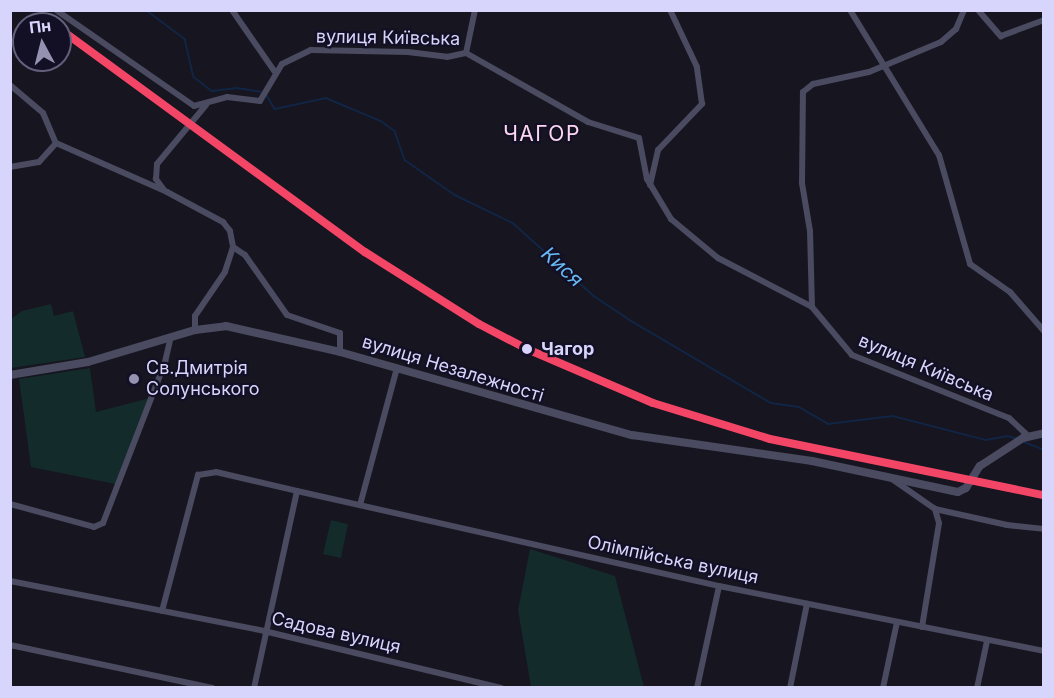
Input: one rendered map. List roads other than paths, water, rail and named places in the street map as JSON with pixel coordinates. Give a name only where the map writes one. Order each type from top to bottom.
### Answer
[{"type":"street","points":[[56,10],[185,103],[206,105]]},
{"type":"street","points":[[232,10],[275,72]]},
{"type":"street","points":[[466,53],[475,10]]},
{"type":"street","points":[[650,187],[658,150],[702,104],[697,67],[670,10]]},
{"type":"street","points":[[850,10],[939,155],[970,264],[1005,288],[1044,331]]},
{"type":"street","points":[[812,307],[810,231],[802,183],[802,95],[813,84],[884,66],[946,39],[956,29],[964,10]]},
{"type":"street","points":[[978,10],[1001,36],[1043,20],[1042,10]]},
{"type":"street","name":"вулиця Київська","points":[[206,105],[224,97],[254,102],[262,99],[275,72],[293,56],[318,49],[447,57],[466,53],[588,122],[639,138],[650,187],[670,219],[704,249],[812,307],[855,357],[1009,418],[1026,437]]},
{"type":"street","points":[[10,85],[43,112],[56,143],[167,192],[223,222],[230,231],[233,247],[225,272],[195,316],[195,330]]},
{"type":"street","points":[[167,192],[156,179],[157,164],[206,105]]},
{"type":"street","points":[[10,168],[39,162],[56,143]]},
{"type":"street","points":[[233,247],[245,255],[287,315],[340,333],[340,352]]},
{"type":"street","name":"вулиця Незалежності","points":[[10,375],[88,363],[170,341],[195,330],[226,326],[340,352],[632,435],[812,461],[958,492],[966,488],[978,468],[1026,437]]},
{"type":"street","points":[[10,504],[94,527],[103,523],[165,362],[170,341]]},
{"type":"street","points":[[360,505],[397,368]]},
{"type":"street","points":[[1026,437],[1044,434]]},
{"type":"street","name":"Олімпійська вулиця","points":[[162,611],[198,475],[216,472],[718,586],[1044,651]]},
{"type":"street","points":[[890,477],[935,509],[1007,525],[1044,529]]},
{"type":"street","points":[[255,687],[264,631],[297,491]]},
{"type":"street","points":[[921,627],[939,523],[935,509]]},
{"type":"street","name":"Садова вулиця","points":[[10,581],[264,631],[501,687]]},
{"type":"street","points":[[698,687],[718,586]]},
{"type":"street","points":[[790,687],[807,604]]},
{"type":"street","points":[[883,687],[897,622]]},
{"type":"street","points":[[977,687],[987,641]]},
{"type":"street","points":[[10,645],[212,687]]},
{"type":"waterway","name":"Кися","points":[[146,10],[185,39],[194,77],[212,91],[237,88],[261,92]]},
{"type":"waterway","name":"Кися","points":[[266,94],[275,109],[326,98],[381,121],[395,131],[405,160],[455,195],[513,223],[594,296],[633,322],[771,403],[799,407],[828,424],[893,416],[986,440],[1008,436],[1018,439]]},
{"type":"waterway","name":"Кися","points":[[1022,441],[1044,450]]},
{"type":"place","name":"Чагор","points":[[527,349]]},
{"type":"place","name":"Св.Дмитрія Солунського","points":[[134,379]]},
{"type":"district","name":"ЧАГОР","points":[[542,134]]}]
